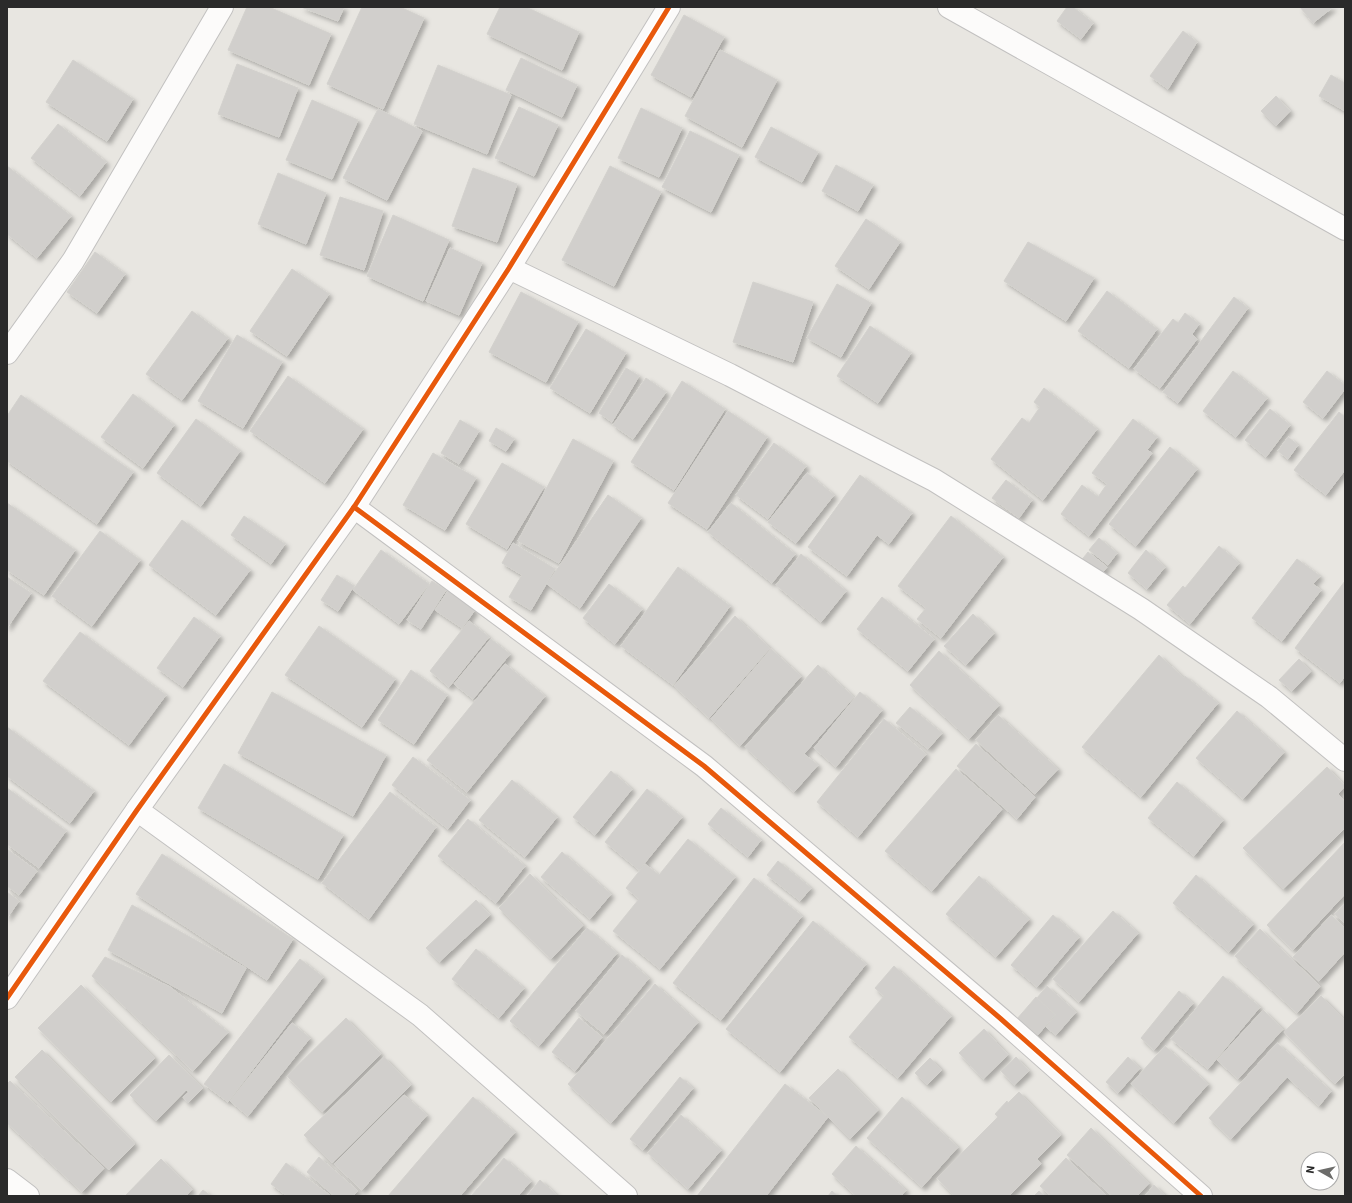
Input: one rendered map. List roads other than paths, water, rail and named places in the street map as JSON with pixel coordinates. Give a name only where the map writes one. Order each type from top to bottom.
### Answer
[{"type":"street","points":[[7,353],[73,261],[222,7]]},
{"type":"street","points":[[7,998],[137,810],[354,507],[509,268],[669,7]]},
{"type":"street","points":[[949,7],[1345,229]]},
{"type":"street","points":[[509,268],[730,375],[934,480],[1142,609],[1269,697],[1345,760]]},
{"type":"street","points":[[354,507],[704,766],[995,1014],[1201,1196]]},
{"type":"street","points":[[137,810],[420,1015],[626,1196]]},
{"type":"street","points":[[7,1180],[28,1196]]}]
